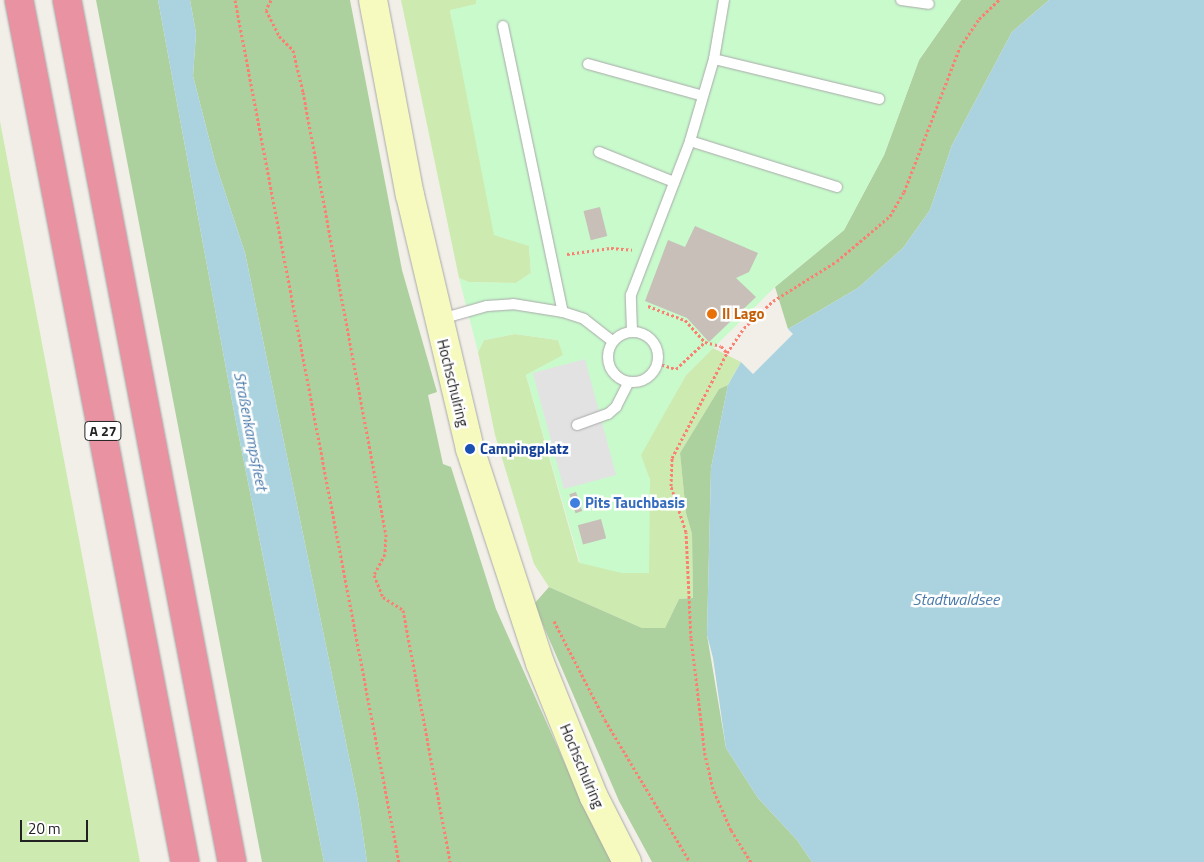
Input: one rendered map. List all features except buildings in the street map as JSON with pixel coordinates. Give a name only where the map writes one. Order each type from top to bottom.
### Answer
[{"type":"highway","name":"A 27","points":[[20,0],[185,862]]},
{"type":"highway","points":[[67,0],[232,862]]},
{"type":"street","name":"Hochschulring","points":[[373,0],[438,320],[476,468],[540,663],[594,797],[627,862]]},
{"type":"lane","points":[[632,331],[631,295],[690,141],[714,59],[724,0]]},
{"type":"lane","points":[[901,0],[929,4]]},
{"type":"lane","points":[[503,26],[563,312]]},
{"type":"lane","points":[[714,59],[879,99]]},
{"type":"lane","points":[[588,64],[702,96]]},
{"type":"lane","points":[[690,141],[838,187]]},
{"type":"lane","points":[[599,152],[674,182]]},
{"type":"lane","points":[[438,320],[486,306],[513,304],[563,312],[584,319],[612,341]]},
{"type":"lane","points":[[632,331],[650,337],[658,354],[658,363],[647,378],[629,382],[612,372],[608,362],[612,341],[621,334],[632,331]]},
{"type":"lane","points":[[577,425],[608,414],[616,406],[629,382]]},
{"type":"path","points":[[235,0],[399,862]]},
{"type":"path","points":[[271,0],[266,10],[279,36],[293,50],[303,92],[386,534],[384,554],[374,575],[383,597],[403,610],[450,862]]},
{"type":"path","points":[[751,862],[731,830],[713,789],[705,755],[691,638],[686,532],[671,486],[672,458],[727,353],[744,328],[773,301],[837,261],[890,216],[904,192],[960,47],[979,19],[999,0]]},
{"type":"path","points":[[552,257],[611,248],[646,252]]},
{"type":"path","points":[[631,304],[651,306],[685,320],[704,342],[720,346],[727,353]]},
{"type":"path","points":[[658,363],[676,369],[704,342]]},
{"type":"path","points":[[553,618],[605,720],[690,862]]},
{"type":"green space","points":[[96,0],[158,0],[235,417],[324,862],[262,862]]},
{"type":"green space","points":[[190,0],[350,0],[402,270],[437,392],[428,395],[443,464],[451,467],[496,609],[573,782],[613,862],[367,862],[358,801],[245,253],[215,162],[193,76],[196,33]]},
{"type":"green space","points":[[401,0],[476,0],[477,4],[450,11],[504,238],[529,245],[531,273],[516,283],[468,282],[459,278]]},
{"type":"green space","points":[[476,0],[961,0],[919,60],[884,155],[844,230],[775,287],[686,375],[641,455],[650,480],[649,573],[622,573],[580,563],[526,375],[563,355],[558,340],[515,334],[484,340],[478,352],[459,278],[468,282],[516,283],[531,273],[529,246],[494,235],[450,10],[476,4]]},
{"type":"green space","points":[[961,0],[1049,0],[1012,32],[952,145],[930,210],[903,248],[858,288],[788,329],[775,287],[844,230],[884,155],[919,60]]},
{"type":"green space","points":[[0,121],[140,862],[0,862]]},
{"type":"green space","points":[[515,334],[558,340],[564,355],[526,375],[579,563],[650,480],[640,455],[686,375],[713,348],[741,362],[728,385],[719,389],[680,453],[686,513],[692,534],[693,598],[679,599],[665,628],[642,628],[549,587],[534,564],[495,435],[478,352],[484,340]]},
{"type":"green space","points":[[728,385],[711,468],[707,635],[726,748],[758,798],[797,840],[812,862],[652,862],[619,801],[534,604],[549,587],[642,628],[665,628],[679,599],[693,598],[692,534],[686,513],[680,453],[719,389]]},
{"type":"shaded area","points":[[585,359],[616,475],[564,489],[533,373]]},
{"type":"water","name":"Straßenkampsfleet","points":[[158,0],[190,0],[196,33],[193,76],[215,162],[245,253],[358,801],[367,862],[324,862],[235,417]]},
{"type":"water","name":"Stadtwaldsee","points":[[1049,0],[1204,0],[1204,862],[812,862],[797,840],[758,798],[726,748],[713,658],[707,635],[711,468],[728,385],[741,362],[753,374],[793,334],[788,329],[858,288],[903,248],[930,210],[952,145],[1012,32]]},
{"type":"place","name":"Il Lago","points":[[712,314]]},
{"type":"place","name":"Campingplatz","points":[[470,449]]},
{"type":"place","name":"Pits Tauchbasis","points":[[575,503]]}]
